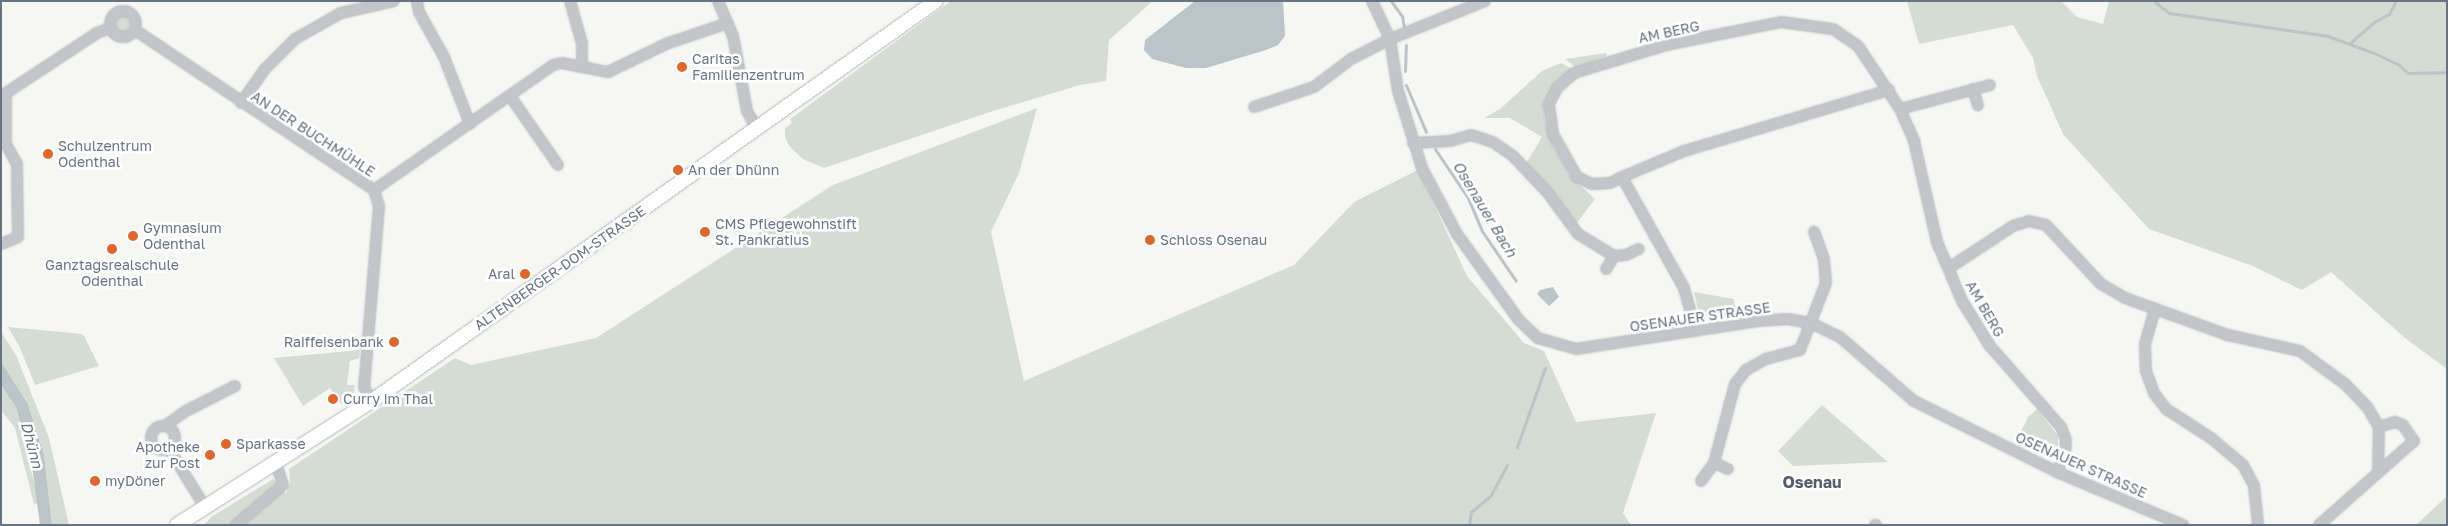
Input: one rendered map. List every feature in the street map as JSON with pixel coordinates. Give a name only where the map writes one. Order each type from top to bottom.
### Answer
[{"type":"main road","name":"ALTENBERGER-DOM-STRASSE","points":[[177,525],[276,464],[372,401],[936,1]]},
{"type":"street","points":[[242,103],[265,69],[295,39],[341,13],[394,1]]},
{"type":"street","points":[[417,1],[419,12],[444,57],[470,124]]},
{"type":"street","points":[[570,1],[582,43],[582,66]]},
{"type":"street","name":"OSENAUER STRASSE","points":[[1372,1],[1390,39],[1398,91],[1422,168],[1457,234],[1518,319],[1538,338],[1576,349],[1765,320],[1788,319],[1811,322],[1840,337],[1914,401],[2058,472],[2183,525]]},
{"type":"street","points":[[721,2],[728,23],[747,111],[757,129]]},
{"type":"street","points":[[1254,107],[1314,87],[1351,59],[1390,39],[1480,2]]},
{"type":"street","name":"AN DER BUCHMÜHLE","points":[[1,244],[18,237],[17,164],[6,144],[6,93],[97,33],[110,28],[111,19],[121,11],[133,16],[134,30],[374,190],[379,206],[364,388],[372,401]]},
{"type":"street","name":"AM BERG","points":[[1889,90],[1684,152],[1610,183],[1592,184],[1577,177],[1553,134],[1549,104],[1557,88],[1574,72],[1666,45],[1781,22],[1833,29],[1858,46],[1889,90],[1914,141],[1937,242],[1962,301],[1990,346],[2061,427],[2066,440],[2065,454],[2058,472]]},
{"type":"street","points":[[374,190],[553,66],[582,66],[608,72],[666,44],[728,23]]},
{"type":"street","points":[[110,28],[119,36],[131,34],[134,30]]},
{"type":"street","points":[[1900,110],[1990,85]]},
{"type":"street","points":[[1973,89],[1978,105]]},
{"type":"street","points":[[510,96],[558,165]]},
{"type":"street","points":[[1413,143],[1450,141],[1471,135],[1493,142],[1513,156],[1548,193],[1569,227],[1614,256],[1626,255],[1639,249]]},
{"type":"street","points":[[1622,177],[1684,288],[1696,332]]},
{"type":"street","points":[[1949,268],[2013,226],[2029,221],[2046,225],[2101,284],[2125,298],[2228,335],[2300,351],[2345,384],[2368,408],[2379,427],[2378,474]]},
{"type":"street","points":[[1701,481],[1714,463],[1735,384],[1746,370],[1766,359],[1800,350],[1826,282],[1824,259],[1814,232]]},
{"type":"street","points":[[1606,269],[1614,256]]},
{"type":"street","points":[[2155,309],[2145,346],[2146,371],[2154,393],[2166,409],[2211,438],[2243,465],[2254,486],[2258,525]]},
{"type":"street","points":[[166,425],[175,435],[176,442],[169,449],[157,449],[150,438],[156,427],[166,425],[186,411],[235,386]]},
{"type":"street","points":[[2319,525],[2414,441],[2403,425],[2394,422],[2379,427]]},
{"type":"street","points":[[169,449],[205,507]]},
{"type":"street","points":[[1714,463],[1728,469]]},
{"type":"street","points":[[236,525],[283,485],[276,464]]},
{"type":"shaded area","points":[[951,1],[1153,1],[1109,40],[1106,81],[1080,85],[990,112],[824,168],[803,159],[790,147],[785,137],[785,128],[792,123],[790,119]]},
{"type":"shaded area","points":[[1907,1],[2061,1],[2077,17],[2103,24],[2109,1],[2447,1],[2447,369],[2405,338],[2331,272],[2302,290],[2253,266],[2149,229],[2063,134],[2037,76],[2033,58],[2013,25],[1919,44]]},
{"type":"shaded area","points":[[122,16],[130,24],[122,32],[114,24]]},
{"type":"shaded area","points":[[1606,53],[1607,56],[1577,68],[1565,59]]},
{"type":"shaded area","points":[[1561,63],[1574,70],[1545,102],[1544,118],[1549,138],[1568,174],[1595,199],[1576,224],[1525,165],[1542,137],[1510,118],[1484,118],[1500,109],[1542,71]]},
{"type":"shaded area","points":[[1037,108],[1019,173],[991,232],[1024,381],[1294,265],[1354,202],[1418,170],[1467,276],[1524,343],[1544,351],[1576,422],[1656,413],[1623,513],[1631,525],[204,525],[211,517],[273,479],[286,494],[290,484],[289,469],[455,358],[471,365],[596,338],[833,185]]},
{"type":"shaded area","points":[[1694,292],[1734,299],[1734,305],[1767,311],[1710,319],[1698,309]]},
{"type":"shaded area","points":[[8,327],[83,334],[99,366],[35,385],[20,348]]},
{"type":"shaded area","points":[[1,332],[16,355],[49,438],[69,525],[52,525],[44,455],[28,404],[1,362]]},
{"type":"shaded area","points":[[360,350],[359,358],[350,361],[347,385],[355,385],[354,393],[344,394],[345,401],[341,404],[330,388],[303,406],[274,358]]},
{"type":"shaded area","points":[[1,385],[16,407],[39,503],[34,504],[15,428],[1,410]]},
{"type":"shaded area","points":[[1822,405],[1888,462],[1793,466],[1778,451]]},
{"type":"shaded area","points":[[2037,409],[2058,436],[2058,448],[2052,453],[2017,440],[2028,417]]},
{"type":"shaded area","points":[[2447,496],[2447,525],[2416,525]]},
{"type":"water","points":[[1195,1],[1283,1],[1285,36],[1278,45],[1266,50],[1206,68],[1186,68],[1152,59],[1144,50],[1145,40]]},
{"type":"water","points":[[1553,287],[1559,297],[1549,306],[1537,294],[1540,290]]},
{"type":"water","name":"Dhünn","points":[[1,362],[28,404],[44,455],[52,525],[40,525],[33,473],[16,407],[1,385]]},
{"type":"waterway","name":"Osenauer Bach","points":[[1391,1],[1402,16],[1404,27]]},
{"type":"waterway","points":[[2154,1],[2169,13],[2328,36],[2398,64],[2408,73],[2447,72]]},
{"type":"waterway","points":[[2350,43],[2374,22],[2389,14],[2396,1]]},
{"type":"waterway","name":"Osenauer Bach","points":[[1405,71],[1406,45]]},
{"type":"waterway","name":"Osenauer Bach","points":[[1406,85],[1426,132]]},
{"type":"waterway","name":"Osenauer Bach","points":[[1435,149],[1468,198],[1482,231],[1516,281]]},
{"type":"waterway","name":"Osenauer Bach","points":[[1517,447],[1545,368]]},
{"type":"waterway","name":"Osenauer Bach","points":[[1469,525],[1471,512],[1491,495],[1507,465]]},
{"type":"place","name":"Caritas Familienzentrum","points":[[682,67]]},
{"type":"place","name":"Schulzentrum Odenthal","points":[[48,154]]},
{"type":"place","name":"An der Dhünn","points":[[678,170]]},
{"type":"place","name":"CMS Pflegewohnstift St. Pankratius","points":[[705,232]]},
{"type":"place","name":"Gymnasium Odenthal","points":[[133,236]]},
{"type":"place","name":"Schloss Osenau","points":[[1150,240]]},
{"type":"place","name":"Ganztagsrealschule Odenthal","points":[[112,249]]},
{"type":"place","name":"Aral","points":[[525,274]]},
{"type":"place","name":"Raiffeisenbank","points":[[394,342]]},
{"type":"place","name":"Curry im Thal","points":[[333,399]]},
{"type":"place","name":"Sparkasse","points":[[226,444]]},
{"type":"place","name":"Apotheke zur Post","points":[[210,455]]},
{"type":"place","name":"myDöner","points":[[95,481]]},
{"type":"district","name":"Osenau","points":[[1812,482]]}]
